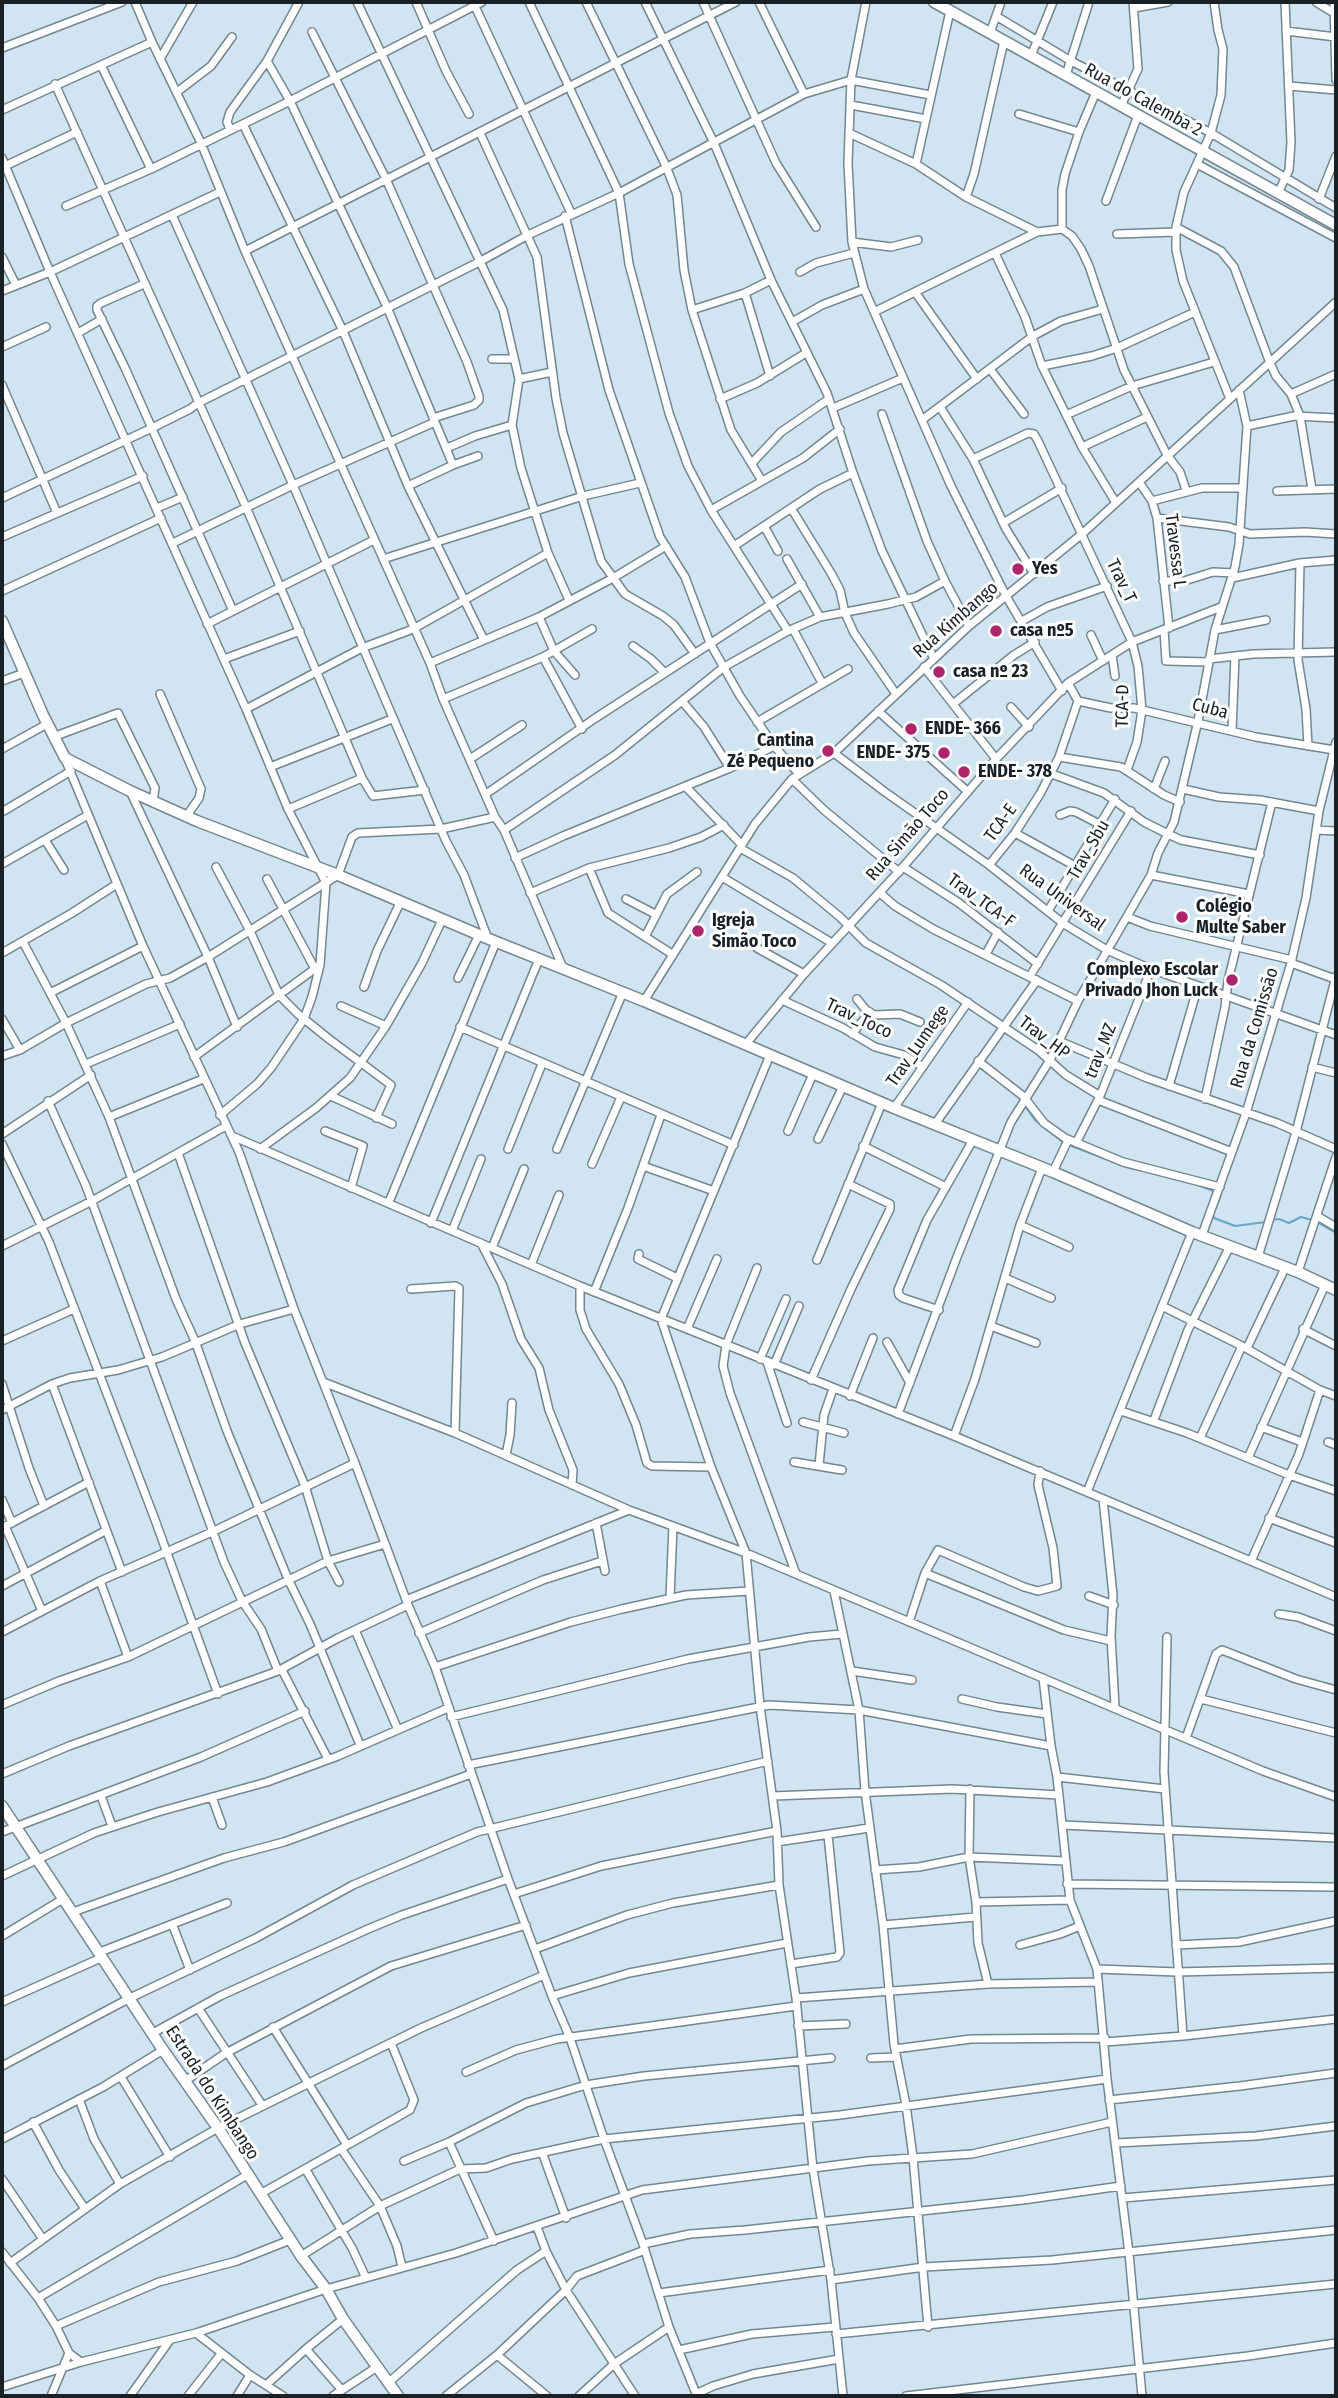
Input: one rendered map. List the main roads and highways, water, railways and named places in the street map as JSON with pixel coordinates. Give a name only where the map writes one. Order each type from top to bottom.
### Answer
[{"type":"waterway","points":[[980,1068],[993,1077]]},
{"type":"waterway","points":[[1025,1106],[1035,1120],[1064,1143]]},
{"type":"waterway","points":[[1069,1145],[1139,1170]]},
{"type":"waterway","points":[[1195,1184],[1216,1192]]},
{"type":"waterway","points":[[1221,1195],[1214,1218],[1235,1226],[1266,1222]]},
{"type":"waterway","points":[[1271,1220],[1279,1219],[1289,1223],[1301,1217],[1312,1220]]},
{"type":"waterway","points":[[1317,1222],[1336,1233]]},
{"type":"place","name":"Yes","points":[[1018,569]]},
{"type":"place","name":"casa nº5","points":[[996,631]]},
{"type":"place","name":"casa nº 23","points":[[939,672]]},
{"type":"place","name":"ENDE- 366","points":[[911,729]]},
{"type":"place","name":"Cantina Zé Pequeno","points":[[828,751]]},
{"type":"place","name":"ENDE- 375","points":[[944,753]]},
{"type":"place","name":"ENDE- 378","points":[[964,772]]},
{"type":"place","name":"Colégio Multe Saber","points":[[1182,917]]},
{"type":"place","name":"Igreja Simão Toco","points":[[698,931]]},
{"type":"place","name":"Complexo Escolar Privado Jhon Luck","points":[[1232,980]]}]
